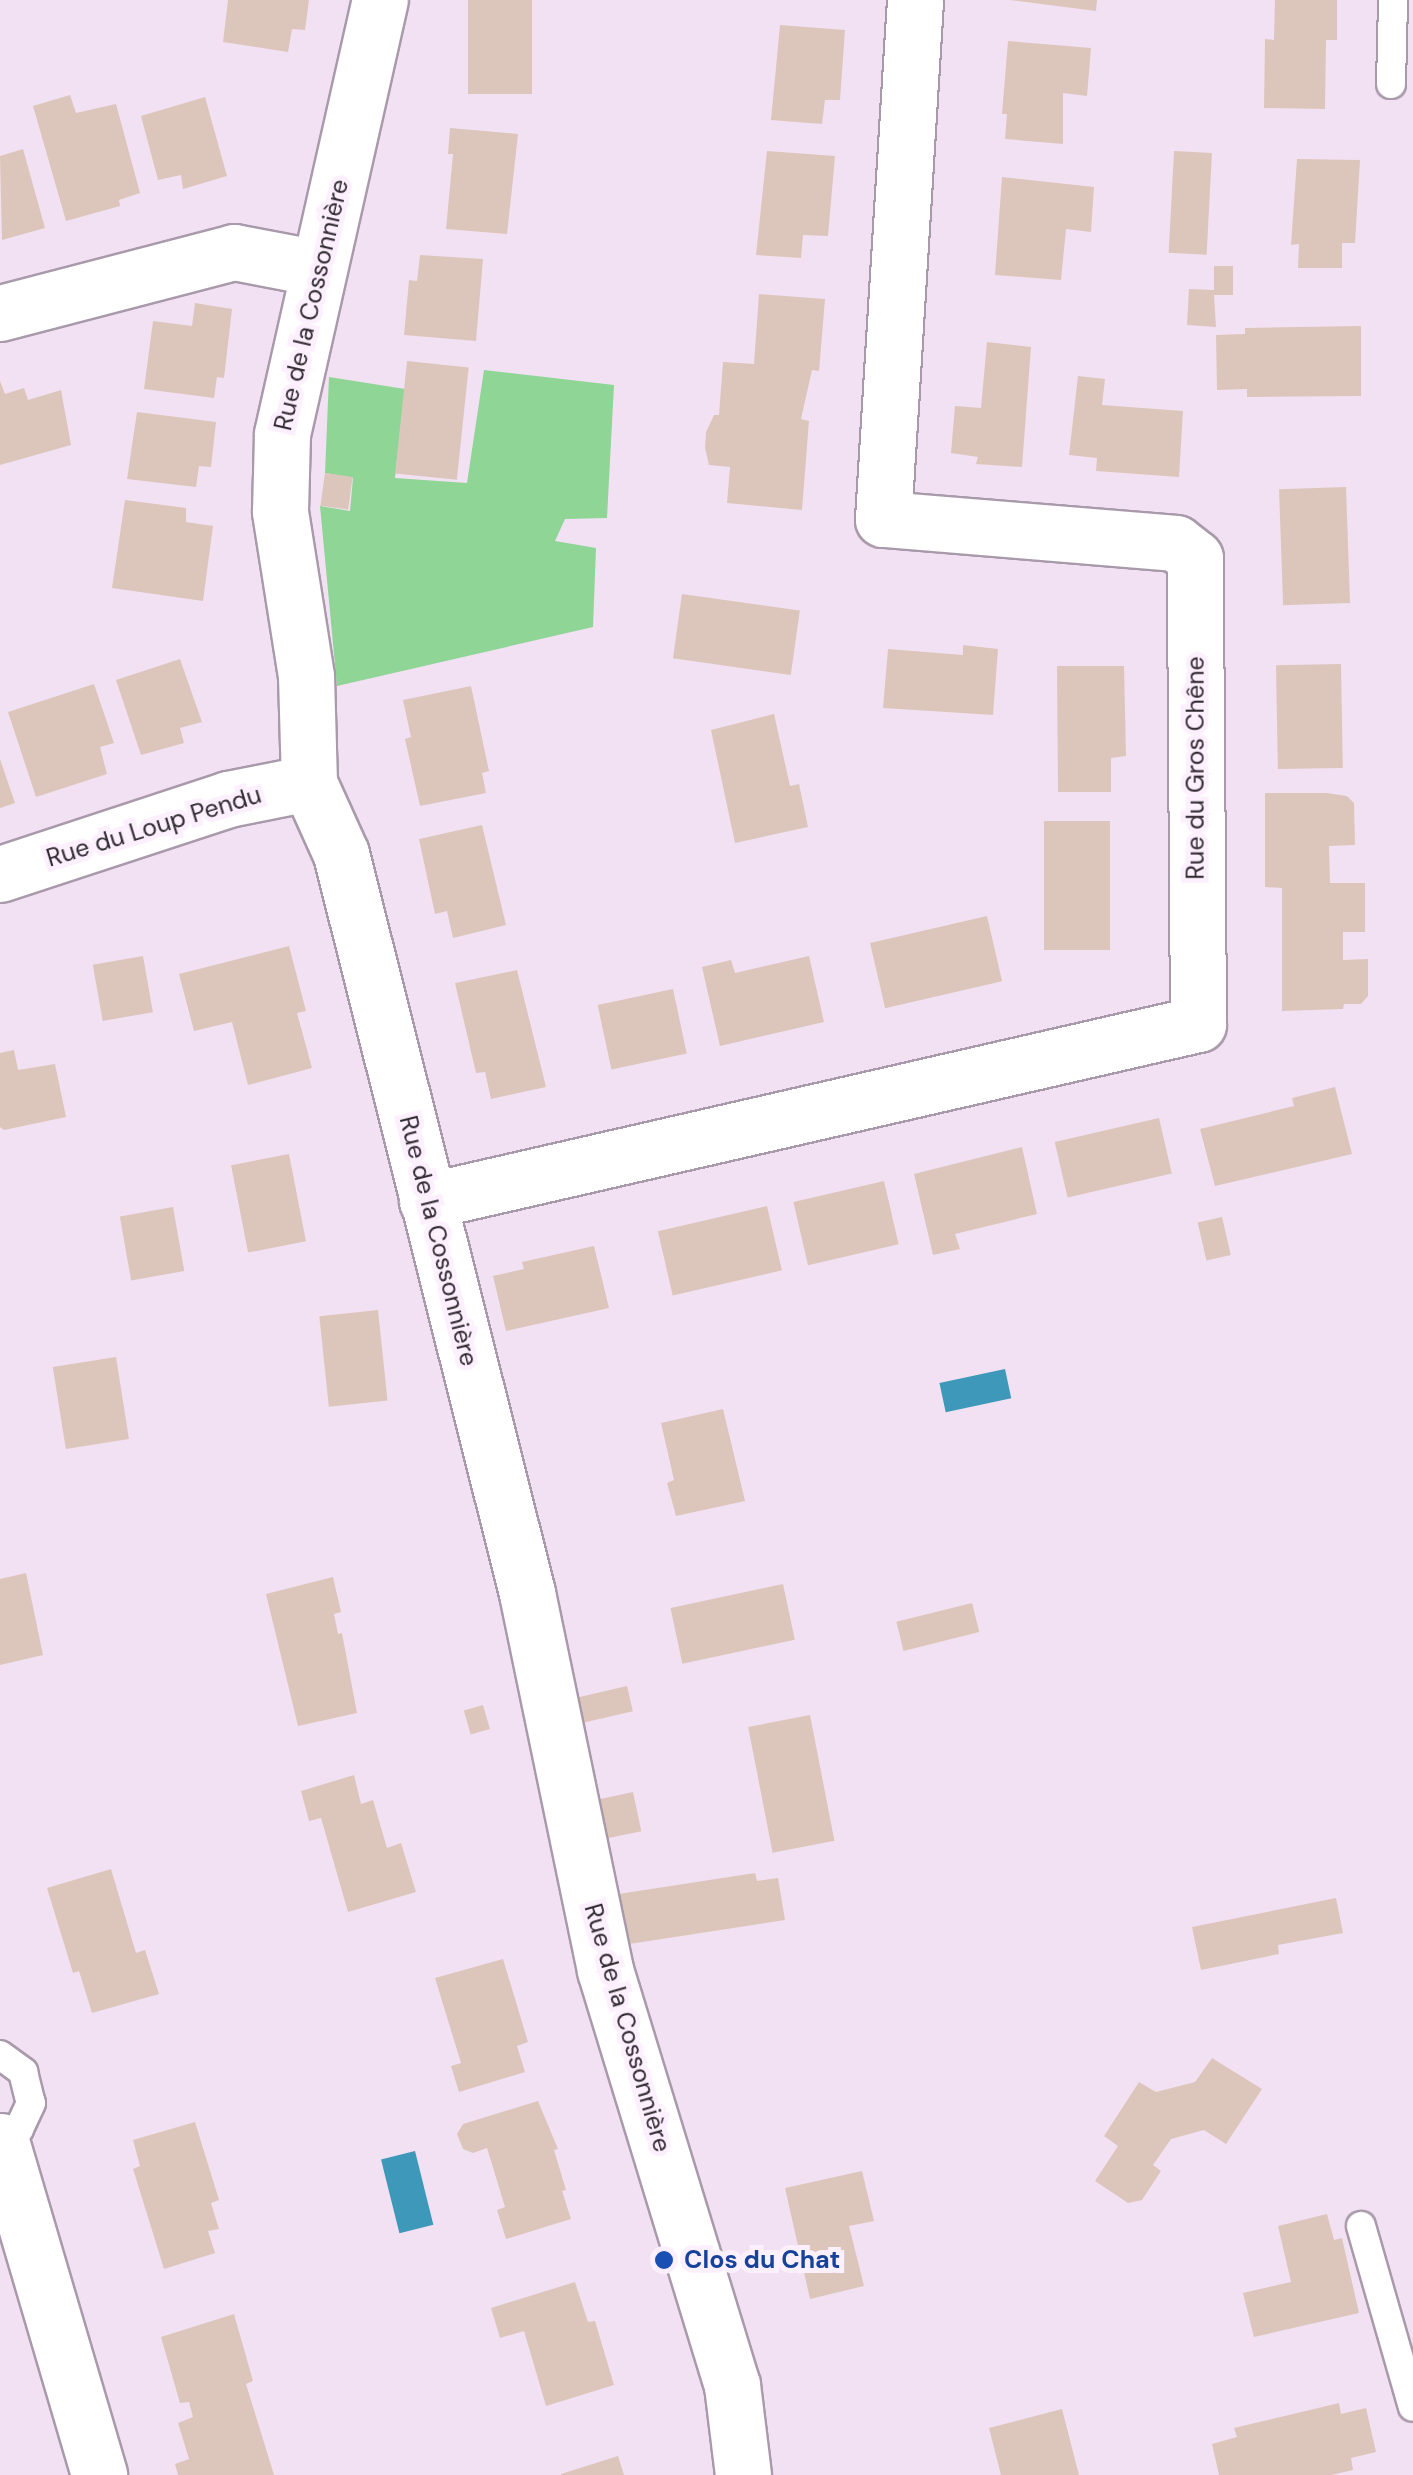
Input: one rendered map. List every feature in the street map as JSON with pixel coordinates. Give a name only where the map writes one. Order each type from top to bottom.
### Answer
[{"type":"street","name":"Rue de la Cossonnière","points":[[380,0],[282,434],[280,492],[306,676],[309,783],[340,854],[528,1593],[606,1970],[732,2385],[743,2475]]},
{"type":"street","name":"Rue du Gros Chêne","points":[[427,1201],[1198,1024],[1195,558],[1176,543],[883,519],[914,0]]},
{"type":"street","points":[[0,313],[234,252],[318,268]]},
{"type":"street","name":"Rue du Loup Pendu","points":[[0,874],[228,799],[309,783]]},
{"type":"street","points":[[0,2141],[99,2475]]},
{"type":"lane","points":[[1390,84],[1393,0]]},
{"type":"lane","points":[[0,2055],[24,2072],[30,2103],[19,2129],[0,2141]]},
{"type":"lane","points":[[1361,2226],[1413,2407]]},
{"type":"green space","points":[[484,370],[614,385],[607,518],[565,519],[555,541],[596,548],[593,627],[337,686],[320,506],[350,511],[353,478],[325,473],[329,377],[405,389],[395,478],[467,483]]},
{"type":"water","points":[[1005,1369],[1011,1398],[946,1412],[939,1383]]},
{"type":"water","points":[[415,2151],[433,2225],[399,2233],[381,2159]]},
{"type":"building","points":[[228,0],[309,0],[305,30],[292,29],[288,52],[223,42]]},
{"type":"building","points":[[468,0],[532,0],[532,94],[468,94]]},
{"type":"building","points":[[1010,0],[1097,0],[1096,11]]},
{"type":"building","points":[[1275,0],[1337,0],[1337,40],[1326,40],[1325,109],[1264,108],[1265,39],[1274,40]]},
{"type":"building","points":[[780,25],[845,30],[840,100],[825,100],[822,124],[771,120]]},
{"type":"building","points":[[1008,41],[1091,48],[1087,96],[1063,93],[1063,144],[1005,139],[1007,114],[1002,114]]},
{"type":"building","points":[[70,95],[76,113],[116,104],[140,193],[119,200],[120,206],[66,221],[33,106]]},
{"type":"building","points":[[205,97],[227,176],[183,189],[181,175],[158,180],[141,116]]},
{"type":"building","points":[[450,128],[518,134],[507,234],[446,229],[453,154],[448,154]]},
{"type":"building","points":[[23,149],[45,228],[2,240],[0,156]]},
{"type":"building","points":[[767,151],[835,156],[828,236],[803,235],[801,258],[756,255]]},
{"type":"building","points":[[1174,151],[1212,153],[1207,255],[1169,253]]},
{"type":"building","points":[[1297,159],[1360,160],[1355,243],[1342,243],[1342,268],[1298,268],[1299,244],[1291,245]]},
{"type":"building","points":[[1002,177],[1094,187],[1091,232],[1066,229],[1061,280],[995,275]]},
{"type":"building","points":[[420,255],[483,259],[476,341],[404,335],[409,280],[417,281]]},
{"type":"building","points":[[1214,266],[1233,266],[1233,295],[1214,295],[1216,327],[1187,325],[1189,289],[1214,290]]},
{"type":"building","points":[[759,294],[825,299],[819,371],[812,370],[801,419],[809,421],[802,510],[727,503],[730,467],[709,465],[705,448],[706,432],[714,415],[719,415],[723,362],[754,364]]},
{"type":"building","points":[[195,303],[232,309],[224,378],[217,377],[214,398],[144,389],[153,321],[192,326]]},
{"type":"building","points":[[1361,326],[1361,396],[1247,397],[1247,389],[1217,390],[1216,335],[1245,334],[1245,328]]},
{"type":"building","points":[[987,342],[1031,347],[1022,467],[976,464],[978,457],[951,453],[955,406],[981,408]]},
{"type":"building","points":[[407,361],[469,367],[457,480],[395,473]]},
{"type":"building","points":[[1078,376],[1105,379],[1102,405],[1183,411],[1179,477],[1096,471],[1097,458],[1069,455]]},
{"type":"building","points":[[0,381],[5,394],[24,388],[28,400],[61,390],[71,445],[0,465]]},
{"type":"building","points":[[137,412],[216,422],[211,467],[199,466],[196,487],[127,479]]},
{"type":"building","points":[[325,473],[353,477],[348,510],[320,506]]},
{"type":"building","points":[[1346,487],[1350,603],[1283,605],[1279,489]]},
{"type":"building","points":[[125,500],[186,508],[186,522],[213,526],[203,601],[112,588]]},
{"type":"building","points":[[682,594],[800,611],[791,675],[673,658]]},
{"type":"building","points":[[963,645],[998,649],[993,715],[883,708],[888,649],[963,655]]},
{"type":"building","points":[[180,659],[202,722],[180,728],[184,743],[141,755],[116,680]]},
{"type":"building","points":[[1341,664],[1343,768],[1278,769],[1276,665]]},
{"type":"building","points":[[1057,666],[1124,666],[1126,756],[1111,758],[1111,792],[1058,792]]},
{"type":"building","points":[[94,684],[114,743],[100,747],[107,774],[36,797],[8,712]]},
{"type":"building","points":[[471,686],[489,771],[482,773],[486,793],[420,806],[405,739],[411,737],[403,700]]},
{"type":"building","points":[[774,714],[790,786],[799,784],[808,827],[735,843],[711,730]]},
{"type":"building","points":[[0,759],[15,803],[0,808]]},
{"type":"building","points":[[1265,793],[1327,793],[1347,796],[1354,803],[1355,845],[1329,846],[1330,883],[1365,883],[1365,932],[1343,932],[1343,960],[1368,959],[1368,996],[1361,1004],[1344,1004],[1343,1009],[1282,1011],[1282,888],[1265,887]]},
{"type":"building","points":[[1044,821],[1110,821],[1110,950],[1044,950]]},
{"type":"building","points":[[482,825],[506,925],[453,938],[447,911],[435,914],[419,839]]},
{"type":"building","points":[[987,916],[1002,981],[885,1008],[870,943]]},
{"type":"building","points":[[289,946],[306,1011],[297,1013],[312,1068],[248,1085],[232,1022],[194,1031],[179,974]]},
{"type":"building","points":[[143,956],[153,1012],[103,1021],[93,965]]},
{"type":"building","points":[[809,956],[824,1022],[720,1046],[702,967],[731,960],[735,973]]},
{"type":"building","points":[[517,970],[546,1087],[491,1099],[485,1072],[476,1073],[455,983]]},
{"type":"building","points":[[673,989],[687,1054],[611,1070],[598,1005]]},
{"type":"building","points":[[14,1050],[18,1070],[55,1064],[66,1117],[4,1130],[0,1127],[0,1053]]},
{"type":"building","points":[[1335,1087],[1352,1154],[1215,1186],[1200,1129],[1294,1106],[1292,1098]]},
{"type":"building","points":[[1159,1118],[1172,1174],[1068,1198],[1055,1142]]},
{"type":"building","points":[[1022,1147],[1037,1214],[955,1234],[960,1249],[933,1255],[914,1174]]},
{"type":"building","points":[[289,1154],[306,1241],[248,1253],[231,1165]]},
{"type":"building","points":[[884,1181],[899,1244],[808,1265],[793,1202]]},
{"type":"building","points":[[767,1206],[782,1270],[673,1296],[658,1231]]},
{"type":"building","points":[[173,1207],[184,1271],[131,1280],[120,1216]]},
{"type":"building","points":[[1222,1217],[1231,1255],[1206,1261],[1198,1223]]},
{"type":"building","points":[[594,1246],[609,1308],[506,1331],[493,1276],[524,1269],[522,1262]]},
{"type":"building","points":[[378,1310],[388,1401],[329,1407],[319,1316]]},
{"type":"building","points":[[116,1357],[129,1439],[66,1449],[53,1367]]},
{"type":"building","points":[[723,1409],[745,1501],[676,1516],[667,1483],[674,1480],[661,1423]]},
{"type":"building","points":[[26,1573],[43,1655],[0,1665],[0,1579]]},
{"type":"building","points":[[333,1577],[341,1612],[334,1614],[338,1634],[342,1633],[357,1713],[298,1726],[266,1594]]},
{"type":"building","points":[[783,1584],[795,1640],[682,1664],[671,1608]]},
{"type":"building","points":[[972,1603],[979,1632],[904,1651],[896,1622]]},
{"type":"building","points":[[627,1686],[633,1711],[583,1723],[577,1697]]},
{"type":"building","points":[[483,1705],[490,1729],[471,1735],[464,1711]]},
{"type":"building","points":[[810,1715],[834,1841],[773,1853],[748,1727]]},
{"type":"building","points":[[354,1775],[361,1804],[373,1800],[387,1848],[401,1843],[416,1892],[348,1912],[321,1818],[309,1821],[301,1791]]},
{"type":"building","points":[[633,1792],[641,1831],[605,1839],[597,1800]]},
{"type":"building","points":[[111,1869],[136,1953],[145,1950],[159,1994],[92,2013],[79,1971],[73,1973],[47,1888]]},
{"type":"building","points":[[755,1873],[757,1881],[778,1878],[785,1920],[623,1945],[612,1895]]},
{"type":"building","points":[[1336,1898],[1343,1933],[1278,1945],[1279,1954],[1201,1970],[1192,1927]]},
{"type":"building","points":[[503,1959],[528,2042],[517,2046],[525,2072],[459,2092],[451,2066],[461,2063],[435,1978]]},
{"type":"building","points":[[1212,2058],[1262,2089],[1226,2144],[1204,2130],[1171,2139],[1153,2165],[1161,2171],[1142,2200],[1128,2203],[1095,2181],[1118,2146],[1104,2136],[1139,2082],[1156,2092],[1195,2082]]},
{"type":"building","points":[[538,2101],[558,2149],[554,2150],[571,2219],[506,2239],[497,2210],[505,2207],[487,2148],[473,2153],[463,2149],[457,2134],[463,2124]]},
{"type":"building","points":[[195,2122],[219,2200],[211,2203],[219,2229],[208,2231],[215,2253],[164,2269],[133,2169],[140,2166],[133,2140]]},
{"type":"building","points":[[862,2171],[874,2221],[849,2226],[864,2286],[810,2299],[785,2188]]},
{"type":"building","points":[[1327,2214],[1334,2240],[1342,2238],[1359,2313],[1254,2337],[1243,2293],[1291,2282],[1278,2226]]},
{"type":"building","points":[[575,2282],[588,2322],[595,2321],[614,2385],[546,2406],[524,2331],[500,2338],[491,2308]]},
{"type":"building","points":[[234,2314],[253,2381],[246,2384],[274,2475],[178,2475],[175,2464],[189,2459],[178,2423],[193,2417],[189,2402],[180,2403],[161,2337]]},
{"type":"building","points":[[1339,2403],[1341,2414],[1366,2408],[1376,2452],[1351,2458],[1353,2470],[1331,2475],[1219,2475],[1212,2444],[1237,2437],[1234,2428]]},
{"type":"building","points":[[1062,2409],[1079,2475],[1001,2475],[989,2428]]},
{"type":"building","points":[[618,2456],[624,2475],[561,2475],[561,2474]]},
{"type":"place","name":"Clos du Chat","points":[[664,2260]]}]
